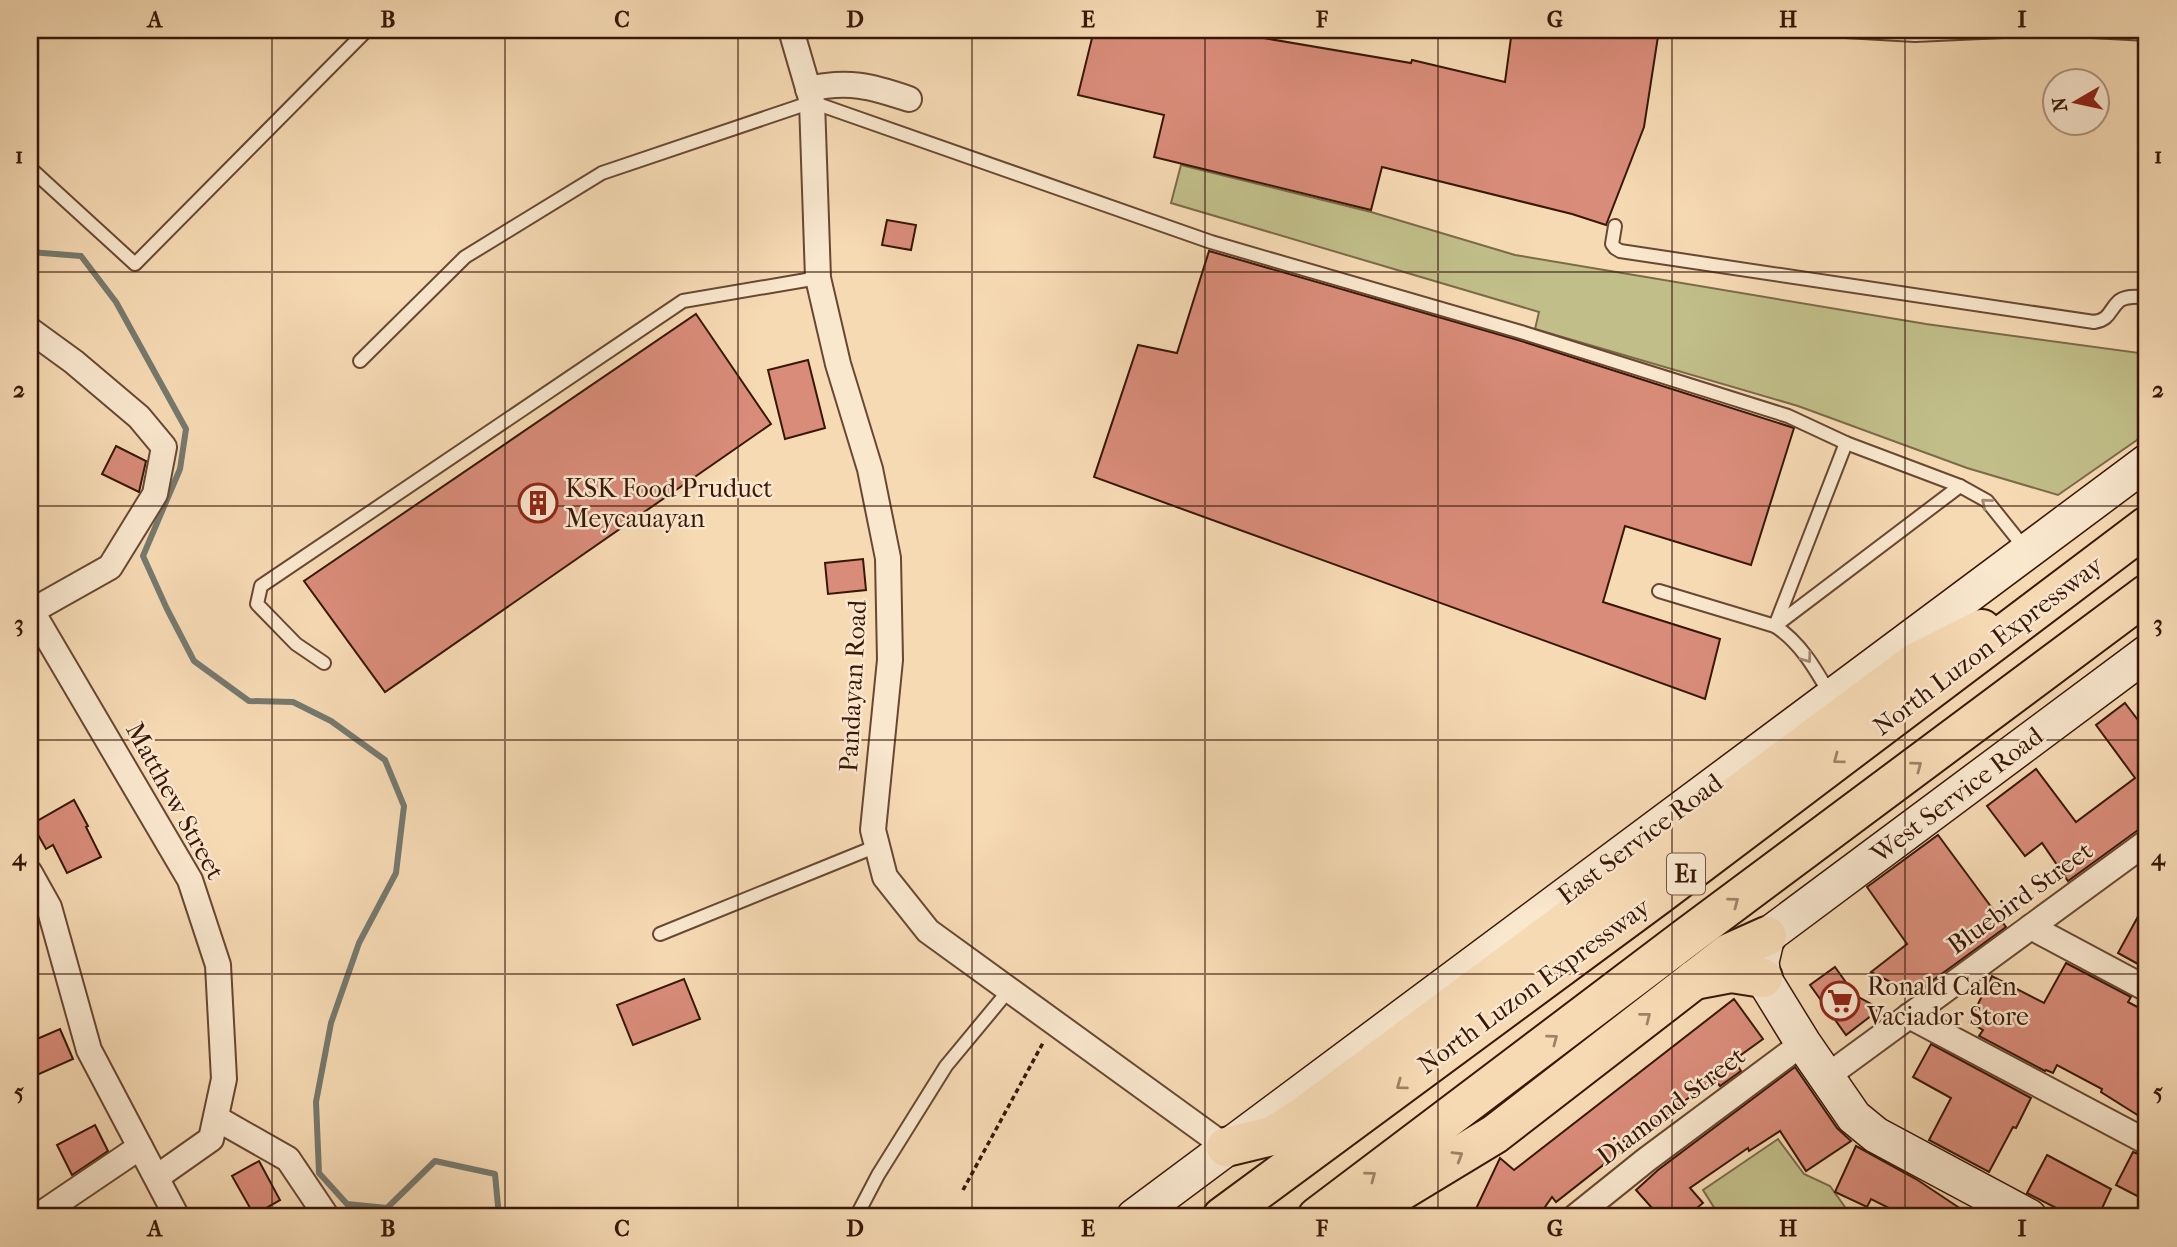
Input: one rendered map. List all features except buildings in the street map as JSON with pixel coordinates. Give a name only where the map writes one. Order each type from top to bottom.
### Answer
[{"type":"highway","name":"North Luzon Expressway","points":[[1222,1217],[1645,904],[2147,526]]},
{"type":"highway","points":[[1226,1147],[1272,1136],[1301,1118],[1916,662],[2065,588]]},
{"type":"highway","name":"North Luzon Expressway","points":[[1317,1217],[2147,594]]},
{"type":"highway","points":[[1358,1217],[1495,1134],[1729,953],[1767,936]]},
{"type":"highway","points":[[1694,980],[1731,973],[1763,978]]},
{"type":"main road","name":"East Service Road","points":[[1134,1217],[2147,462]]},
{"type":"main road","name":"West Service Road","points":[[1767,936],[2147,653]]},
{"type":"main road","points":[[1767,936],[1761,962],[1763,978],[1803,1043],[1854,1117],[1875,1135],[2029,1217]]},
{"type":"street","name":"Pandayan Road","points":[[791,30],[810,95],[818,278],[838,363],[870,469],[888,558],[890,660],[873,830],[885,877],[928,932],[1226,1147]]},
{"type":"street","points":[[810,95],[833,83],[873,86],[909,99]]},
{"type":"street","points":[[30,330],[74,362],[139,417],[164,447],[155,494],[110,567],[30,610]]},
{"type":"street","name":"Matthew Street","points":[[30,610],[190,880],[218,965],[224,1079],[211,1139],[157,1177]]},
{"type":"street","name":"Bluebird Street","points":[[1826,1077],[2147,842]]},
{"type":"street","points":[[30,873],[49,907],[89,1050],[177,1217]]},
{"type":"street","points":[[2031,926],[2147,989]]},
{"type":"street","points":[[1909,1016],[2147,1142]]},
{"type":"street","name":"Diamond Street","points":[[1575,1217],[1646,1160],[1803,1043]]},
{"type":"street","points":[[216,1118],[288,1159],[327,1217]]},
{"type":"street","points":[[33,1217],[140,1147]]},
{"type":"lane","points":[[30,168],[135,264],[367,30]]},
{"type":"lane","points":[[1828,30],[1916,35],[2026,30]]},
{"type":"lane","points":[[2073,30],[2147,34]]},
{"type":"lane","points":[[360,361],[465,257],[602,173],[810,95],[1211,242],[1521,332],[1788,416],[1846,443],[1959,486],[1987,501],[2028,551]]},
{"type":"lane","points":[[1615,226],[1612,244],[1620,251],[2094,321],[2107,317],[2119,301],[2147,297]]},
{"type":"lane","points":[[324,663],[296,644],[257,604],[261,586],[682,302],[818,278]]},
{"type":"lane","points":[[1776,626],[1846,443]]},
{"type":"lane","points":[[1776,626],[1959,486]]},
{"type":"lane","points":[[1659,591],[1776,626],[1798,645],[1832,697]]},
{"type":"lane","points":[[660,934],[877,846]]},
{"type":"lane","points":[[856,1217],[878,1175],[946,1066],[1009,990]]},
{"type":"path","points":[[962,1190],[1054,1022]]},
{"type":"shaded area","points":[[1181,165],[1371,212],[1515,255],[1926,324],[2147,354],[2147,433],[2058,495],[1967,468],[1798,406],[1535,329],[1539,312],[1171,203]]},
{"type":"shaded area","points":[[1778,1139],[1804,1174],[1830,1186],[1852,1217],[1720,1217],[1703,1190]]},
{"type":"waterway","points":[[30,252],[81,256],[116,302],[186,429],[180,469],[143,556],[194,661],[249,701],[293,702],[331,721],[385,760],[404,806],[396,873],[359,943],[331,1023],[316,1102],[319,1173],[347,1204],[387,1208],[435,1161],[495,1174],[499,1217]]},
{"type":"place","name":"KSK Food Pruduct Meycauayan","points":[[538,503]]},
{"type":"place","name":"Ronald Calen Vaciador Store","points":[[1840,1001]]}]
